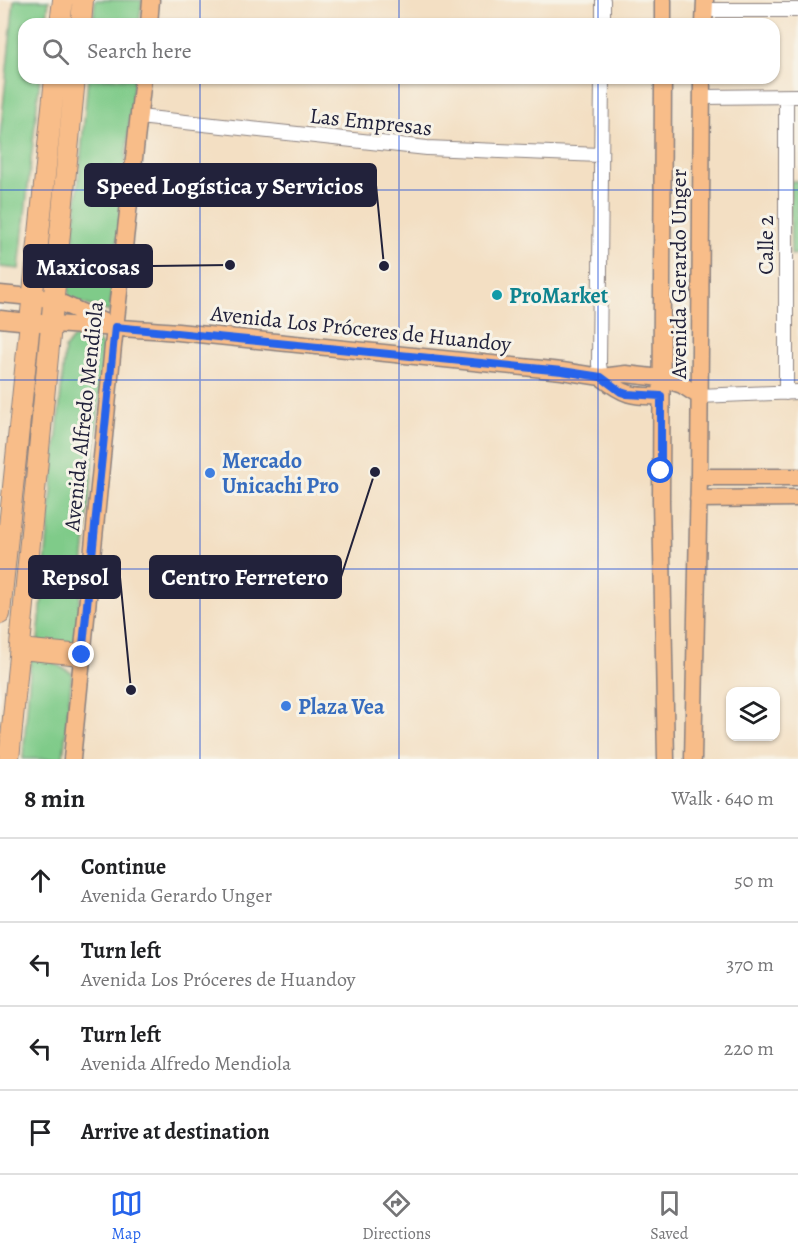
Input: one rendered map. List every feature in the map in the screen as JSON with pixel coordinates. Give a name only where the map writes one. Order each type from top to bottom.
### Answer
[{"type":"highway","points":[[61,18],[63,0]]},
{"type":"highway","points":[[82,18],[83,0]]},
{"type":"highway","points":[[0,614],[54,84]]},
{"type":"highway","points":[[9,759],[74,84]]},
{"type":"highway","points":[[20,649],[82,655]]},
{"type":"main road","points":[[150,18],[152,0]]},
{"type":"main road","points":[[663,0],[663,18]]},
{"type":"main road","name":"Avenida Alfredo Mendiola","points":[[72,759],[115,327],[142,84]]},
{"type":"main road","name":"Avenida Gerardo Unger","points":[[663,84],[657,377],[661,396],[666,759]]},
{"type":"main road","name":"Avenida Gerardo Unger","points":[[693,759],[699,477],[702,84]]},
{"type":"main road","name":"Avenida Los Próceres de Huandoy","points":[[0,294],[52,299],[115,327]]},
{"type":"main road","name":"Avenida Los Próceres de Huandoy","points":[[0,320],[50,325],[115,327],[562,371],[601,377],[626,374],[657,377],[682,385],[699,396]]},
{"type":"main road","name":"Avenida Los Próceres de Huandoy","points":[[601,377],[627,394],[661,396]]},
{"type":"main road","points":[[699,477],[798,477]]},
{"type":"main road","points":[[774,477],[774,498]]},
{"type":"main road","points":[[698,499],[798,498]]},
{"type":"street","points":[[603,0],[603,18]]},
{"type":"street","points":[[705,11],[798,10]]},
{"type":"street","points":[[601,377],[599,364],[602,84]]},
{"type":"street","points":[[702,97],[792,97]]},
{"type":"street","name":"Calle 2","points":[[792,97],[792,393]]},
{"type":"street","name":"Las Empresas","points":[[139,117],[427,148],[600,155]]},
{"type":"street","points":[[699,396],[792,393]]},
{"type":"green space","points":[[14,0],[49,0],[47,18],[18,18],[18,84],[39,84],[19,269],[0,267],[0,137]]},
{"type":"green space","points":[[95,0],[142,0],[140,18],[94,18]]},
{"type":"green space","points":[[87,84],[133,84],[110,312],[68,299]]},
{"type":"green space","points":[[790,181],[798,181],[798,254],[791,255]]},
{"type":"green space","points":[[86,336],[96,338],[105,349],[75,646],[38,641],[65,348],[73,338]]},
{"type":"green space","points":[[31,658],[50,661],[72,673],[63,759],[23,759]]},
{"type":"place","name":"Maxicosas","points":[[230,265]]},
{"type":"place","name":"Speed Logística y Servicios","points":[[384,266]]},
{"type":"place","name":"ProMarket","points":[[497,295]]},
{"type":"place","name":"Centro Ferretero","points":[[375,472]]},
{"type":"place","name":"Mercado Unicachi Pro","points":[[210,473]]},
{"type":"place","name":"Repsol","points":[[131,690]]},
{"type":"place","name":"Plaza Vea","points":[[286,706]]},
{"type":"route","points":[[82,655],[115,327],[562,371],[601,377],[627,394],[661,396],[661,471]]}]
